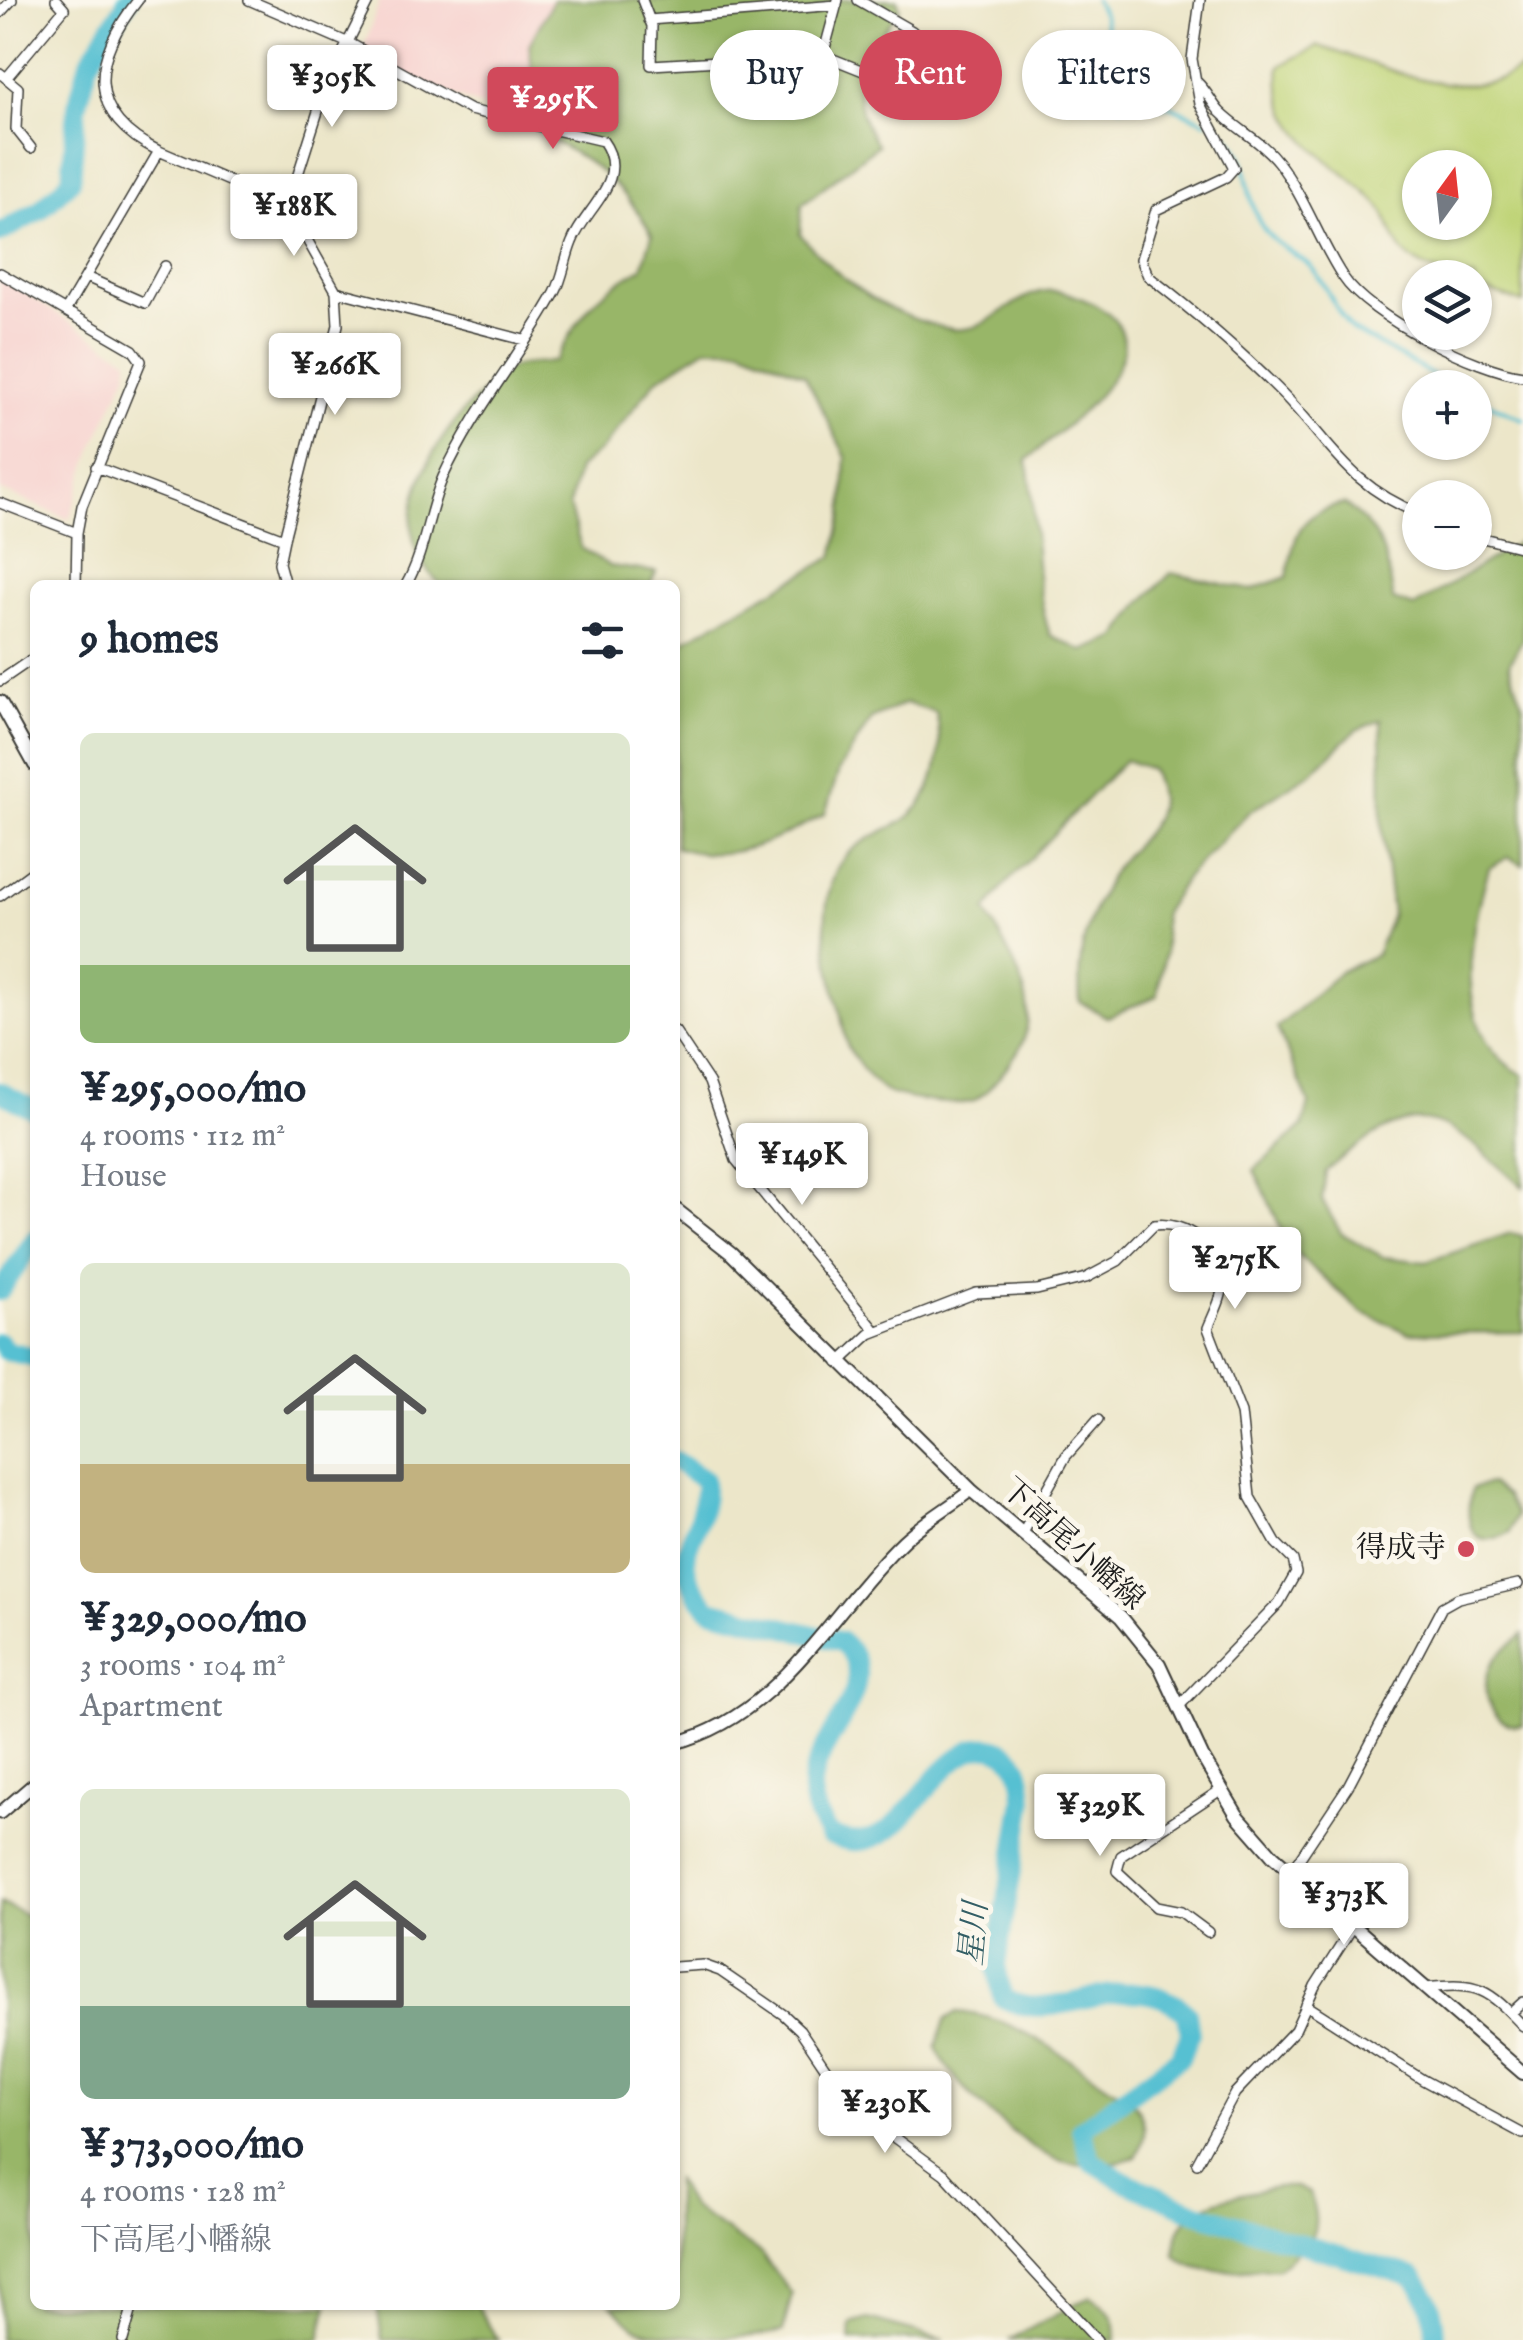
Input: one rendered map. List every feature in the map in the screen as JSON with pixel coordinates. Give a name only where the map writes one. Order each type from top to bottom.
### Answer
[{"type":"main road","points":[[0,702],[30,757]]},
{"type":"main road","name":"下高尾小幡線","points":[[680,1213],[732,1253],[838,1364],[972,1490],[1121,1617],[1159,1664],[1237,1816],[1290,1873],[1523,2073]]},
{"type":"street","points":[[0,13],[12,0]]},
{"type":"street","points":[[31,148],[16,129],[18,88],[4,74],[64,9],[56,0]]},
{"type":"street","points":[[138,0],[112,34],[101,76],[112,119],[135,140],[288,206],[336,291],[338,325],[284,539],[279,564],[284,580]]},
{"type":"street","points":[[249,0],[351,44],[470,110],[543,131],[598,140],[608,148],[613,163],[608,187],[582,222],[557,290],[443,477],[409,580]]},
{"type":"street","points":[[288,206],[326,86],[351,44],[369,0]]},
{"type":"street","points":[[642,0],[650,20],[650,65],[710,62]]},
{"type":"street","points":[[839,62],[921,94],[937,56],[912,31],[858,0]]},
{"type":"street","points":[[1200,0],[1193,34],[1200,104],[1234,168],[1226,177],[1156,210],[1141,259],[1148,276],[1278,389],[1346,470],[1373,491],[1402,505]]},
{"type":"street","points":[[650,20],[838,3],[830,30]]},
{"type":"street","points":[[1197,82],[1210,94],[1217,109],[1280,164],[1326,250],[1358,294],[1448,351],[1478,365],[1523,376]]},
{"type":"street","points":[[66,310],[159,151]]},
{"type":"street","points":[[86,276],[145,303],[165,266]]},
{"type":"street","points":[[0,273],[134,350],[141,362],[96,467],[77,533],[76,580]]},
{"type":"street","points":[[336,291],[524,340]]},
{"type":"street","points":[[96,467],[284,539]]},
{"type":"street","points":[[0,503],[77,533]]},
{"type":"street","points":[[1492,540],[1523,548]]},
{"type":"street","points":[[0,681],[30,660]]},
{"type":"street","points":[[0,896],[30,874]]},
{"type":"street","points":[[680,1039],[710,1082],[736,1160],[876,1331]]},
{"type":"street","points":[[838,1364],[876,1331],[989,1289],[1037,1290],[1086,1278],[1118,1260],[1147,1229],[1160,1223],[1190,1233],[1210,1249],[1223,1282],[1208,1328],[1241,1413],[1250,1498],[1276,1543],[1293,1560],[1296,1572],[1291,1589],[1279,1603],[1180,1705]]},
{"type":"street","points":[[1024,1531],[1066,1456],[1098,1420]]},
{"type":"street","points":[[680,1741],[736,1715],[782,1682],[906,1538],[972,1490]]},
{"type":"street","points":[[1290,1873],[1348,1786],[1442,1607],[1458,1598],[1518,1584]]},
{"type":"street","points":[[0,1813],[30,1787]]},
{"type":"street","points":[[1208,1932],[1181,1912],[1156,1907],[1116,1871],[1121,1856],[1222,1789]]},
{"type":"street","points":[[1197,2163],[1235,2093],[1295,2030],[1352,1928]]},
{"type":"street","points":[[680,1967],[704,1965],[720,1972],[792,2023],[850,2106],[944,2174],[1097,2340]]},
{"type":"street","points":[[1427,1988],[1470,1984],[1494,1995],[1523,2026]]},
{"type":"street","points":[[1511,2013],[1523,2002]]},
{"type":"street","points":[[1306,2005],[1423,2080],[1523,2134]]},
{"type":"street","points":[[123,2340],[132,2310]]},
{"type":"shaded area","points":[[380,0],[616,0],[569,128],[496,112],[360,59]]},
{"type":"shaded area","points":[[0,277],[128,359],[127,374],[94,445],[69,519],[0,490]]},
{"type":"green space","points":[[553,0],[897,0],[900,8],[885,30],[859,30],[859,120],[864,120],[878,145],[802,204],[800,234],[847,281],[883,305],[924,322],[946,328],[971,328],[1025,298],[1051,291],[1095,305],[1117,323],[1124,343],[1119,365],[1105,387],[1027,460],[1037,569],[1050,635],[1083,651],[1116,638],[1142,602],[1171,573],[1251,590],[1287,577],[1301,528],[1317,513],[1344,504],[1374,534],[1389,571],[1393,600],[1414,607],[1473,570],[1492,570],[1492,558],[1523,539],[1523,638],[1509,664],[1523,706],[1523,865],[1509,857],[1489,868],[1476,922],[1471,981],[1474,1009],[1483,1035],[1499,1057],[1523,1075],[1523,1187],[1449,1128],[1429,1121],[1408,1121],[1358,1145],[1326,1171],[1322,1200],[1341,1233],[1383,1257],[1426,1262],[1511,1233],[1523,1236],[1523,1332],[1409,1333],[1363,1313],[1290,1248],[1254,1170],[1303,1126],[1309,1103],[1277,1028],[1341,971],[1376,955],[1392,914],[1382,828],[1381,720],[1356,730],[1312,772],[1249,812],[1186,877],[1163,913],[1165,953],[1157,996],[1107,1017],[1080,1002],[1082,949],[1105,886],[1149,828],[1159,799],[1151,769],[1125,760],[1002,888],[986,911],[1014,964],[1027,1002],[1024,1039],[1014,1057],[973,1101],[914,1099],[883,1090],[849,1049],[826,941],[826,906],[836,871],[848,854],[913,813],[930,788],[938,758],[936,713],[906,703],[871,719],[839,770],[825,814],[807,824],[734,852],[715,854],[680,848],[680,643],[833,557],[843,515],[846,457],[805,375],[742,348],[706,348],[656,380],[603,448],[578,469],[569,506],[581,548],[610,566],[656,572],[652,580],[437,580],[422,563],[413,538],[413,511],[420,483],[448,431],[505,371],[555,361],[600,296],[642,268],[652,235],[612,182],[589,162],[541,132],[529,45]]},
{"type":"green space","points":[[1318,46],[1450,84],[1501,79],[1523,67],[1523,303],[1492,293],[1492,260],[1412,260],[1405,254],[1378,204],[1297,129],[1280,90],[1280,66]]},
{"type":"green space","points":[[1490,1484],[1506,1496],[1516,1515],[1510,1532],[1486,1539],[1473,1531],[1469,1512],[1472,1488]]},
{"type":"green space","points":[[1523,1634],[1523,1725],[1514,1725],[1493,1711],[1486,1685],[1492,1663]]},
{"type":"green space","points":[[0,1903],[30,1917],[30,2310],[327,2310],[320,2340],[0,2340]]},
{"type":"green space","points":[[957,2012],[1004,2023],[1026,2033],[1130,2099],[1144,2126],[1136,2157],[1096,2165],[1079,2164],[1048,2156],[1018,2136],[965,2089],[936,2048],[945,2020]]},
{"type":"green space","points":[[1296,2187],[1309,2193],[1315,2218],[1312,2236],[1278,2268],[1210,2270],[1175,2255],[1177,2237],[1195,2212],[1226,2198]]},
{"type":"green space","points":[[680,2188],[690,2207],[761,2254],[792,2294],[783,2331],[729,2337],[687,2336],[635,2327],[617,2310],[680,2310]]},
{"type":"green space","points":[[1091,2296],[1111,2314],[1116,2340],[1009,2340]]},
{"type":"green space","points":[[378,2310],[479,2310],[498,2340],[382,2340]]},
{"type":"green space","points":[[868,2319],[944,2340],[850,2340],[851,2324]]},
{"type":"waterway","points":[[0,233],[40,210],[71,180],[77,106],[89,62],[128,0]]},
{"type":"waterway","points":[[1095,0],[1103,15],[1120,106],[1170,106],[1206,122]]},
{"type":"waterway","points":[[1218,129],[1237,148],[1253,207],[1274,240],[1314,271],[1352,330],[1424,370]]},
{"type":"waterway","points":[[1492,405],[1523,419]]},
{"type":"waterway","name":"星川","points":[[0,1092],[30,1107]]},
{"type":"waterway","name":"星川","points":[[0,1291],[30,1246]]},
{"type":"waterway","name":"星川","points":[[0,1343],[6,1351],[30,1356]]},
{"type":"waterway","name":"星川","points":[[680,1464],[704,1480],[703,1501],[686,1559],[695,1590],[710,1609],[842,1642],[854,1659],[857,1677],[853,1695],[814,1772],[814,1803],[829,1835],[859,1841],[880,1835],[900,1820],[955,1760],[970,1750],[986,1747],[1003,1751],[1017,1765],[1024,1799],[996,1965],[1003,1998],[1025,2006],[1047,2006],[1117,1993],[1140,1993],[1164,1998],[1187,2013],[1190,2035],[1180,2057],[1081,2129],[1091,2161],[1124,2181],[1195,2212],[1413,2277],[1430,2306],[1435,2340]]},
{"type":"place","name":"得成寺","points":[[1466,1549]]}]
